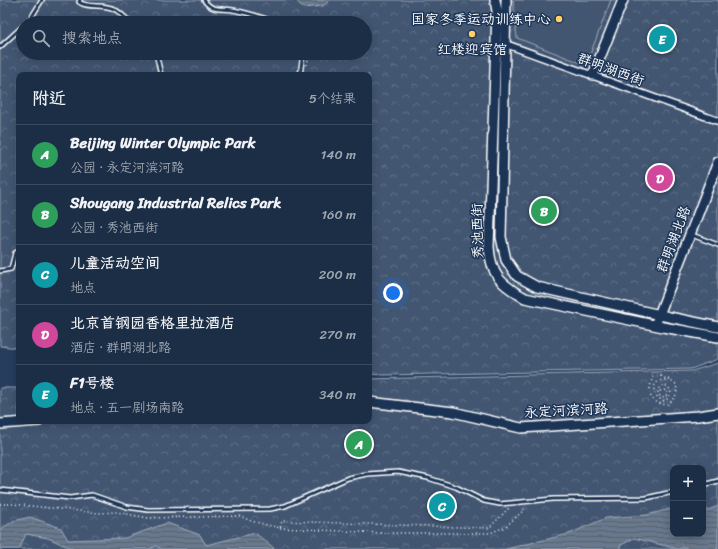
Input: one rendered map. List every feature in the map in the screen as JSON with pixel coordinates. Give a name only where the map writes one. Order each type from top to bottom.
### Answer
[{"type":"street","name":"秀池西街","points":[[495,0],[497,11],[489,246],[490,261],[497,277],[509,289],[525,298],[718,337]]},
{"type":"street","name":"秀池西街","points":[[506,0],[501,236],[506,260],[517,276],[537,287],[718,327]]},
{"type":"street","points":[[593,75],[623,0]]},
{"type":"street","name":"群明湖西街","points":[[496,44],[506,43],[718,121]]},
{"type":"street","name":"群明湖北路","points":[[656,325],[718,162]]},
{"type":"street","name":"永定河滨河路","points":[[372,402],[453,412],[521,428],[718,413]]},
{"type":"street","points":[[0,424],[16,423]]},
{"type":"lane","points":[[32,16],[42,0]]},
{"type":"lane","points":[[80,0],[79,2],[83,5],[102,6],[114,9],[123,16]]},
{"type":"lane","points":[[204,0],[208,5],[218,10],[233,10],[253,16]]},
{"type":"lane","points":[[0,47],[16,32]]},
{"type":"lane","points":[[158,60],[160,72]]},
{"type":"lane","points":[[300,72],[302,60]]},
{"type":"lane","points":[[690,234],[718,245]]},
{"type":"lane","points":[[0,271],[11,269],[16,252]]},
{"type":"lane","points":[[0,490],[70,498],[92,495],[127,507],[148,510],[270,509],[285,506],[348,478],[367,474],[398,472],[428,478],[456,487],[484,502],[500,504],[553,499],[646,498],[670,493]]},
{"type":"lane","points":[[706,484],[718,481]]},
{"type":"path","points":[[660,391],[667,391],[667,395],[664,398],[658,393],[659,388],[662,386],[667,386],[670,389],[671,393],[669,398],[664,401],[655,396],[655,385],[659,381],[669,379],[676,384],[678,392],[673,401],[667,405],[659,404],[653,400],[650,395],[649,388],[653,377],[661,376],[669,379]]},
{"type":"path","points":[[0,504],[99,512],[117,512],[148,518],[240,516],[251,521],[280,528],[383,534],[490,533],[505,527],[524,510],[527,502]]},
{"type":"path","points":[[280,528],[282,521],[489,528],[515,503]]},
{"type":"green space","points":[[0,0],[718,0],[718,359],[691,369],[372,374],[372,72],[16,72],[16,348],[0,346]]},
{"type":"green space","name":"国家冬季运动训练中心","points":[[513,0],[611,0],[586,65],[517,38]]},
{"type":"green space","points":[[718,363],[718,549],[0,549],[0,388],[16,388],[16,424],[372,424],[372,379],[692,371]]},
{"type":"shaded area","points":[[296,0],[330,0],[323,6],[303,8]]},
{"type":"shaded area","points":[[718,506],[718,549],[688,549],[685,547],[678,549],[634,538],[621,545],[619,549],[506,549],[569,534],[606,518],[647,515],[670,509],[670,537],[706,537],[706,511]]},
{"type":"shaded area","points":[[30,517],[61,528],[68,540],[125,538],[167,523],[200,535],[206,545],[255,533],[275,549],[162,549],[156,546],[149,549],[73,549],[48,538],[26,534],[19,549],[0,549],[0,530],[13,521]]},
{"type":"place","name":"国家冬季运动训练中心","points":[[559,19]]},
{"type":"place","name":"红楼迎宾馆","points":[[472,34]]},
{"type":"place","name":"F1号楼","points":[[662,39]]},
{"type":"place","name":"北京首钢园香格里拉酒店","points":[[660,178]]},
{"type":"place","name":"Shougang Industrial Relics Park","points":[[544,211]]},
{"type":"place","name":"Beijing Winter Olympic Park","points":[[359,444]]},
{"type":"place","name":"儿童活动空间","points":[[442,506]]}]
